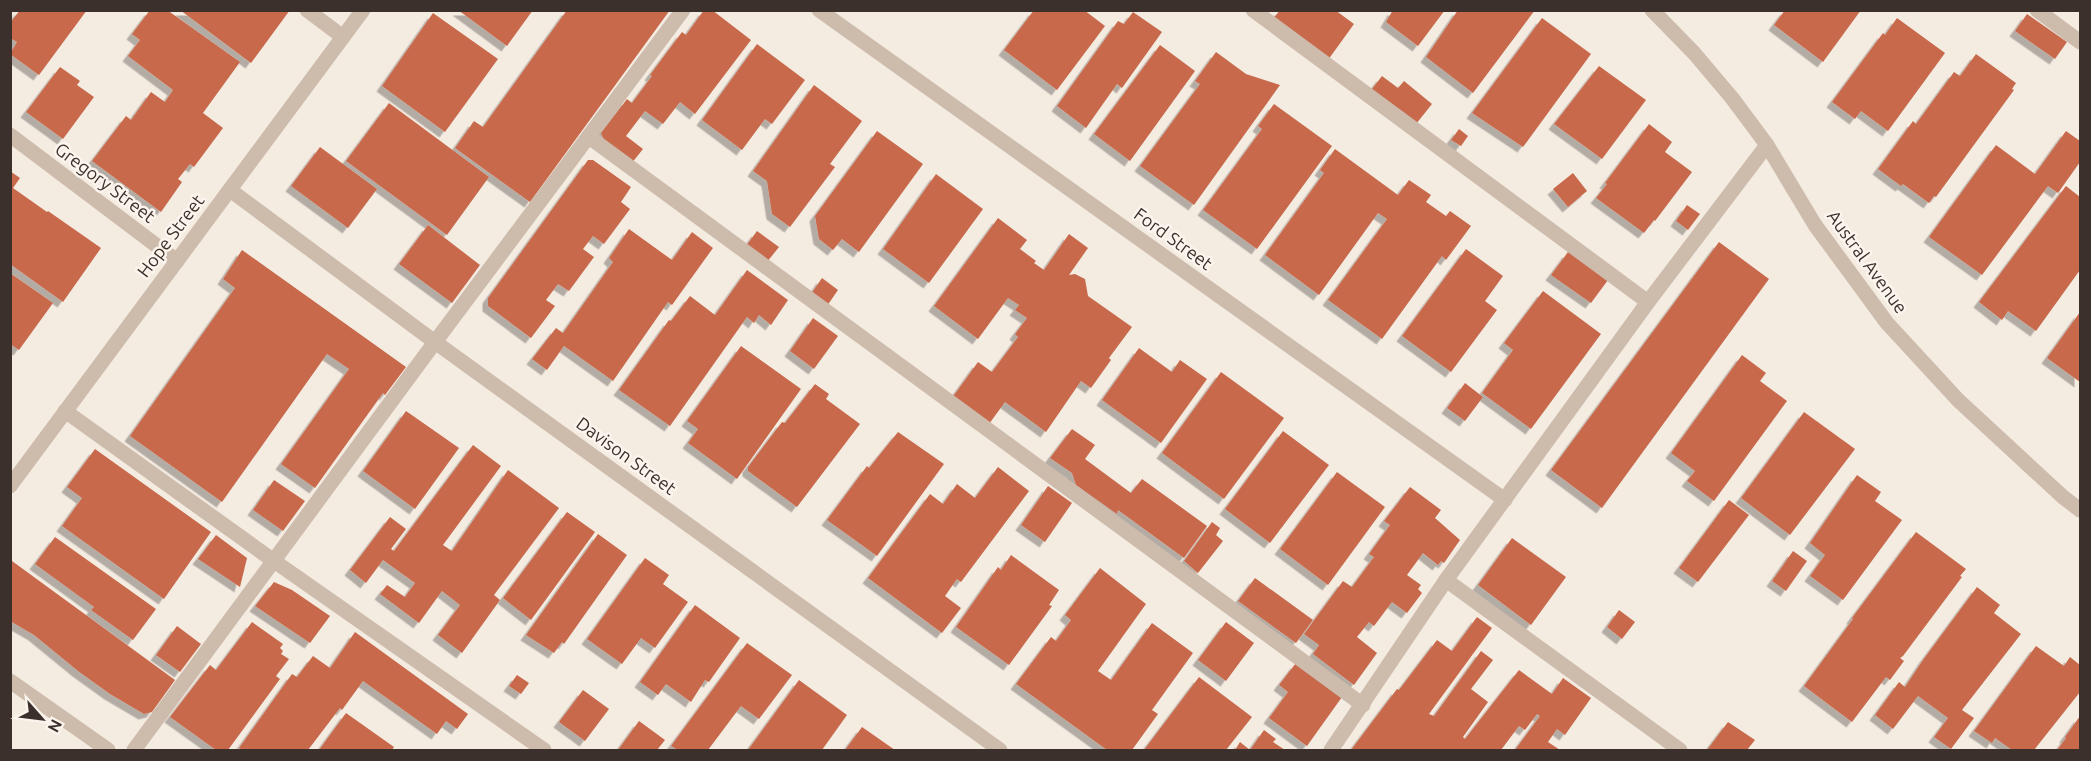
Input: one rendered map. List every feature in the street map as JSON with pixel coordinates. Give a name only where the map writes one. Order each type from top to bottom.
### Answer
[{"type":"street","points":[[307,10],[343,37]]},
{"type":"street","name":"Hope Street","points":[[10,486],[363,10]]},
{"type":"street","points":[[134,750],[683,10]]},
{"type":"street","name":"Ford Street","points":[[819,10],[1505,500]]},
{"type":"street","points":[[1252,10],[1648,302]]},
{"type":"street","name":"Austral Avenue","points":[[1652,10],[1709,71],[1767,145],[1815,225],[1887,323],[1958,400],[2080,510]]},
{"type":"street","points":[[2037,10],[2080,42]]},
{"type":"street","name":"Gregory Street","points":[[10,135],[177,261]]},
{"type":"street","points":[[589,137],[1363,705]]},
{"type":"street","points":[[1331,750],[1446,580],[1648,302],[1767,145]]},
{"type":"street","name":"Davison Street","points":[[230,190],[435,342],[1000,750]]},
{"type":"street","points":[[65,411],[544,750]]},
{"type":"street","points":[[1446,580],[1680,750]]},
{"type":"street","points":[[10,681],[108,750]]},
{"type":"building","points":[[20,10],[87,10],[39,75],[10,54],[17,42],[10,38],[10,23]]},
{"type":"building","points":[[150,10],[167,10],[240,62],[203,113],[223,128],[194,167],[190,164],[178,179],[182,182],[161,212],[92,161],[126,116],[131,120],[151,92],[165,102],[173,90],[128,56],[140,40],[132,34]]},
{"type":"building","points":[[180,10],[290,10],[251,63]]},
{"type":"building","points":[[458,10],[533,10],[507,46]]},
{"type":"building","points":[[567,10],[670,10],[530,202],[455,148],[474,121],[483,127]]},
{"type":"building","points":[[704,10],[712,10],[751,40],[695,114],[680,102],[663,124],[645,111],[626,136],[643,149],[631,164],[608,149],[601,133],[627,99],[632,103],[682,32],[686,35]]},
{"type":"building","points":[[1034,10],[1084,10],[1105,26],[1057,90],[1004,50]]},
{"type":"building","points":[[1280,10],[1335,10],[1354,24],[1328,60],[1273,19]]},
{"type":"building","points":[[1393,10],[1445,10],[1418,46],[1386,22]]},
{"type":"building","points":[[1458,10],[1535,10],[1473,93],[1426,57]]},
{"type":"building","points":[[1785,10],[1861,10],[1823,62],[1774,25]]},
{"type":"building","points":[[1133,12],[1162,32],[1122,88],[1117,84],[1086,128],[1057,106],[1118,21],[1124,24]]},
{"type":"building","points":[[433,13],[498,59],[445,132],[382,86]]},
{"type":"building","points":[[2027,14],[2067,42],[2055,59],[2015,31]]},
{"type":"building","points":[[1542,18],[1591,54],[1523,147],[1472,113]]},
{"type":"building","points":[[1897,18],[1945,53],[1888,131],[1861,111],[1855,119],[1832,102],[1883,33],[1885,35]]},
{"type":"building","points":[[757,44],[805,80],[772,124],[765,119],[742,150],[702,120]]},
{"type":"building","points":[[1160,45],[1195,71],[1130,161],[1094,134]]},
{"type":"building","points":[[1216,52],[1246,74],[1280,85],[1194,205],[1140,166],[1200,84],[1195,81]]},
{"type":"building","points":[[1976,54],[2016,83],[2012,89],[2014,90],[1936,197],[1934,196],[1929,203],[1878,169],[1913,121],[1916,124],[1954,72],[1960,76]]},
{"type":"building","points":[[1599,66],[1646,100],[1602,159],[1554,124]]},
{"type":"building","points":[[60,67],[80,81],[77,85],[94,97],[63,139],[26,112]]},
{"type":"building","points":[[1382,76],[1398,88],[1404,81],[1432,104],[1416,124],[1372,89]]},
{"type":"building","points":[[814,85],[862,121],[830,164],[835,167],[790,227],[772,214],[767,181],[753,171]]},
{"type":"building","points":[[389,103],[489,177],[447,235],[346,161]]},
{"type":"building","points":[[1274,104],[1332,146],[1257,249],[1203,210],[1262,129],[1258,126]]},
{"type":"building","points":[[1649,124],[1672,142],[1665,152],[1692,172],[1644,233],[1596,198]]},
{"type":"building","points":[[1459,129],[1468,136],[1461,146],[1451,140]]},
{"type":"building","points":[[877,131],[923,164],[859,252],[842,239],[833,250],[819,239],[815,216]]},
{"type":"building","points":[[2066,131],[2080,141],[2080,162],[2058,193],[2048,186],[1982,275],[1929,237],[1996,145],[2035,174]]},
{"type":"building","points":[[320,147],[377,189],[348,228],[291,186]]},
{"type":"building","points":[[1335,149],[1398,195],[1409,180],[1431,195],[1426,202],[1446,216],[1450,211],[1471,226],[1446,260],[1442,256],[1382,339],[1328,300],[1387,219],[1378,213],[1319,295],[1265,255],[1324,173],[1320,170]]},
{"type":"building","points":[[588,160],[593,160],[631,187],[621,202],[630,209],[604,244],[593,236],[583,249],[594,257],[569,291],[558,284],[546,300],[555,306],[531,338],[488,306],[488,298]]},
{"type":"building","points":[[10,171],[20,178],[13,188],[101,248],[63,302],[10,264],[12,260],[10,258]]},
{"type":"building","points":[[1573,173],[1587,191],[1568,207],[1553,189]]},
{"type":"building","points":[[936,174],[983,209],[929,283],[883,249]]},
{"type":"building","points":[[2066,186],[2080,197],[2080,270],[2036,331],[2008,311],[2002,320],[1979,302]]},
{"type":"building","points":[[1687,205],[1700,214],[1688,230],[1676,221]]},
{"type":"building","points":[[998,218],[1027,240],[1020,249],[1044,270],[1069,234],[1088,248],[1069,275],[1075,274],[1085,279],[1088,296],[1132,327],[1091,388],[1081,381],[1046,432],[1005,402],[989,424],[952,398],[978,362],[992,372],[1018,337],[1015,334],[1027,318],[1015,310],[1019,305],[1008,298],[978,339],[934,306]]},
{"type":"building","points":[[428,225],[480,265],[452,303],[399,264]]},
{"type":"building","points":[[629,229],[672,260],[692,232],[713,248],[672,305],[668,302],[613,381],[564,346],[547,370],[532,359],[556,328],[563,333],[613,262],[609,258]]},
{"type":"building","points":[[757,231],[779,247],[767,262],[746,246]]},
{"type":"building","points":[[1719,242],[1769,279],[1602,508],[1551,470]]},
{"type":"building","points":[[1466,249],[1503,276],[1485,301],[1497,310],[1451,372],[1402,336]]},
{"type":"building","points":[[242,250],[406,367],[385,395],[383,393],[315,488],[281,464],[349,369],[327,354],[222,502],[130,436],[235,288],[223,279]]},
{"type":"building","points":[[1568,252],[1608,280],[1591,303],[1551,275]]},
{"type":"building","points":[[747,270],[788,300],[771,325],[759,315],[754,323],[747,317],[670,426],[619,390],[669,320],[671,321],[690,296],[715,315]]},
{"type":"building","points":[[10,273],[53,303],[19,350],[10,344]]},
{"type":"building","points":[[822,278],[838,290],[827,306],[811,294]]},
{"type":"building","points":[[1543,291],[1601,334],[1531,429],[1482,393],[1513,350],[1504,343]]},
{"type":"building","points":[[2080,312],[2080,382],[2047,358]]},
{"type":"building","points":[[813,318],[838,336],[814,369],[790,351]]},
{"type":"building","points":[[741,346],[801,389],[737,479],[688,443],[698,429],[687,421]]},
{"type":"building","points":[[1139,348],[1172,372],[1180,360],[1207,379],[1161,443],[1102,400]]},
{"type":"building","points":[[1742,355],[1766,373],[1760,381],[1787,401],[1714,501],[1687,481],[1695,471],[1671,453]]},
{"type":"building","points":[[1221,372],[1284,418],[1224,499],[1162,453]]},
{"type":"building","points":[[1465,383],[1483,397],[1465,421],[1447,408]]},
{"type":"building","points":[[815,384],[829,394],[826,399],[860,424],[797,507],[748,471],[748,467],[782,422],[785,423]]},
{"type":"building","points":[[406,411],[459,448],[415,509],[363,471]]},
{"type":"building","points":[[1804,412],[1855,449],[1790,535],[1741,498]]},
{"type":"building","points":[[1072,429],[1095,445],[1085,459],[1131,493],[1142,479],[1207,526],[1184,558],[1118,510],[1117,514],[1076,485],[1072,473],[1050,458]]},
{"type":"building","points":[[1283,431],[1329,465],[1270,543],[1225,509]]},
{"type":"building","points":[[898,432],[944,464],[877,556],[827,520],[867,466],[869,468]]},
{"type":"building","points":[[473,445],[501,466],[443,545],[452,551],[508,470],[559,508],[494,595],[500,600],[462,653],[438,635],[460,605],[442,591],[419,623],[380,594],[387,585],[405,597],[415,583],[383,560],[366,583],[350,570],[390,517],[406,529],[391,549],[394,551]]},
{"type":"building","points":[[95,449],[211,532],[164,599],[62,526],[82,498],[67,487]]},
{"type":"building","points":[[998,467],[1029,491],[961,582],[957,579],[945,596],[961,608],[942,633],[868,578],[930,494],[943,504],[957,484],[975,498]]},
{"type":"building","points":[[1337,472],[1385,507],[1328,585],[1280,549]]},
{"type":"building","points":[[1857,475],[1881,492],[1875,501],[1902,520],[1843,600],[1810,576],[1825,555],[1810,543]]},
{"type":"building","points":[[274,480],[305,501],[283,531],[253,510]]},
{"type":"building","points":[[1048,486],[1072,503],[1045,542],[1021,525]]},
{"type":"building","points":[[1410,487],[1441,510],[1435,518],[1460,540],[1444,563],[1441,561],[1438,565],[1423,553],[1407,575],[1421,585],[1418,589],[1422,593],[1407,613],[1392,602],[1374,626],[1369,622],[1357,637],[1377,653],[1354,685],[1313,654],[1319,645],[1304,634],[1343,581],[1352,587],[1374,557],[1369,554],[1390,525],[1384,521]]},
{"type":"building","points":[[1729,500],[1749,515],[1698,582],[1679,568]]},
{"type":"building","points":[[567,512],[595,532],[531,620],[503,598]]},
{"type":"building","points":[[1212,522],[1220,528],[1216,535],[1223,541],[1198,573],[1184,561]]},
{"type":"building","points":[[1916,532],[1966,569],[1900,658],[1904,661],[1890,680],[1886,677],[1852,722],[1804,686]]},
{"type":"building","points":[[598,534],[627,555],[564,644],[562,642],[554,653],[526,635]]},
{"type":"building","points":[[216,535],[247,558],[240,587],[198,559]]},
{"type":"building","points":[[55,537],[156,609],[133,640],[91,610],[94,607],[35,564]]},
{"type":"building","points":[[1512,538],[1566,577],[1531,625],[1478,585]]},
{"type":"building","points":[[1793,551],[1807,561],[1786,591],[1772,581]]},
{"type":"building","points":[[1011,555],[1059,590],[1049,605],[1052,606],[1009,665],[956,627],[998,567],[1001,570]]},
{"type":"building","points":[[645,558],[669,575],[663,584],[688,602],[655,648],[641,638],[622,664],[587,639]]},
{"type":"building","points":[[12,561],[175,680],[152,712],[144,714],[110,694],[34,635],[10,621]]},
{"type":"building","points":[[1100,568],[1146,604],[1098,671],[1111,680],[1152,623],[1193,653],[1152,710],[1158,714],[1132,750],[1107,750],[1016,684],[1051,637],[1056,641],[1071,620],[1065,615]]},
{"type":"building","points":[[1255,578],[1313,620],[1296,643],[1238,601]]},
{"type":"building","points":[[274,582],[292,590],[330,616],[310,643],[255,606]]},
{"type":"building","points":[[1977,587],[2000,605],[1994,613],[2021,634],[1962,710],[1974,718],[1951,749],[1934,737],[1948,718],[1918,696],[1893,729],[1875,715],[1899,682],[1905,687]]},
{"type":"building","points":[[695,605],[740,638],[709,682],[705,680],[691,702],[666,684],[658,695],[640,682]]},
{"type":"building","points":[[1619,610],[1635,622],[1622,639],[1607,627]]},
{"type":"building","points":[[1477,617],[1492,628],[1429,714],[1434,716],[1481,651],[1493,660],[1471,689],[1488,702],[1463,737],[1465,739],[1519,670],[1552,694],[1563,678],[1591,698],[1565,735],[1557,729],[1548,742],[1560,750],[1515,750],[1540,716],[1537,714],[1525,730],[1519,726],[1501,750],[1351,750],[1437,640],[1452,651]]},
{"type":"building","points":[[252,622],[283,644],[280,648],[283,651],[281,654],[289,659],[276,676],[280,679],[228,750],[216,750],[170,717],[210,665],[216,670]]},
{"type":"building","points":[[1226,622],[1254,643],[1226,681],[1198,660]]},
{"type":"building","points":[[177,626],[201,644],[180,672],[156,655]]},
{"type":"building","points":[[355,632],[468,714],[457,729],[446,721],[437,734],[363,681],[308,750],[243,750],[239,748],[292,674],[297,677],[313,656],[330,668]]},
{"type":"building","points":[[747,643],[792,675],[759,719],[741,706],[708,750],[678,750],[671,746]]},
{"type":"building","points":[[2036,646],[2064,666],[2070,657],[2080,665],[2080,692],[2034,750],[2012,750],[1995,738],[1992,743],[1974,731]]},
{"type":"building","points":[[1296,663],[1342,697],[1307,746],[1269,718],[1288,692],[1279,685]]},
{"type":"building","points":[[517,675],[529,683],[521,694],[509,686]]},
{"type":"building","points":[[1199,677],[1252,717],[1226,750],[1144,750]]},
{"type":"building","points":[[799,680],[847,715],[822,750],[748,750]]},
{"type":"building","points":[[583,690],[609,709],[585,741],[559,722]]},
{"type":"building","points":[[346,713],[394,747],[392,750],[319,750]]},
{"type":"building","points":[[2080,716],[2080,750],[2057,750],[2066,738]]},
{"type":"building","points":[[639,721],[665,740],[657,750],[618,750]]},
{"type":"building","points":[[1728,722],[1755,740],[1747,750],[1707,750]]},
{"type":"building","points":[[862,727],[895,750],[845,750]]},
{"type":"building","points":[[1264,730],[1276,739],[1273,742],[1285,750],[1250,750]]},
{"type":"building","points":[[1240,742],[1250,750],[1235,750]]}]
